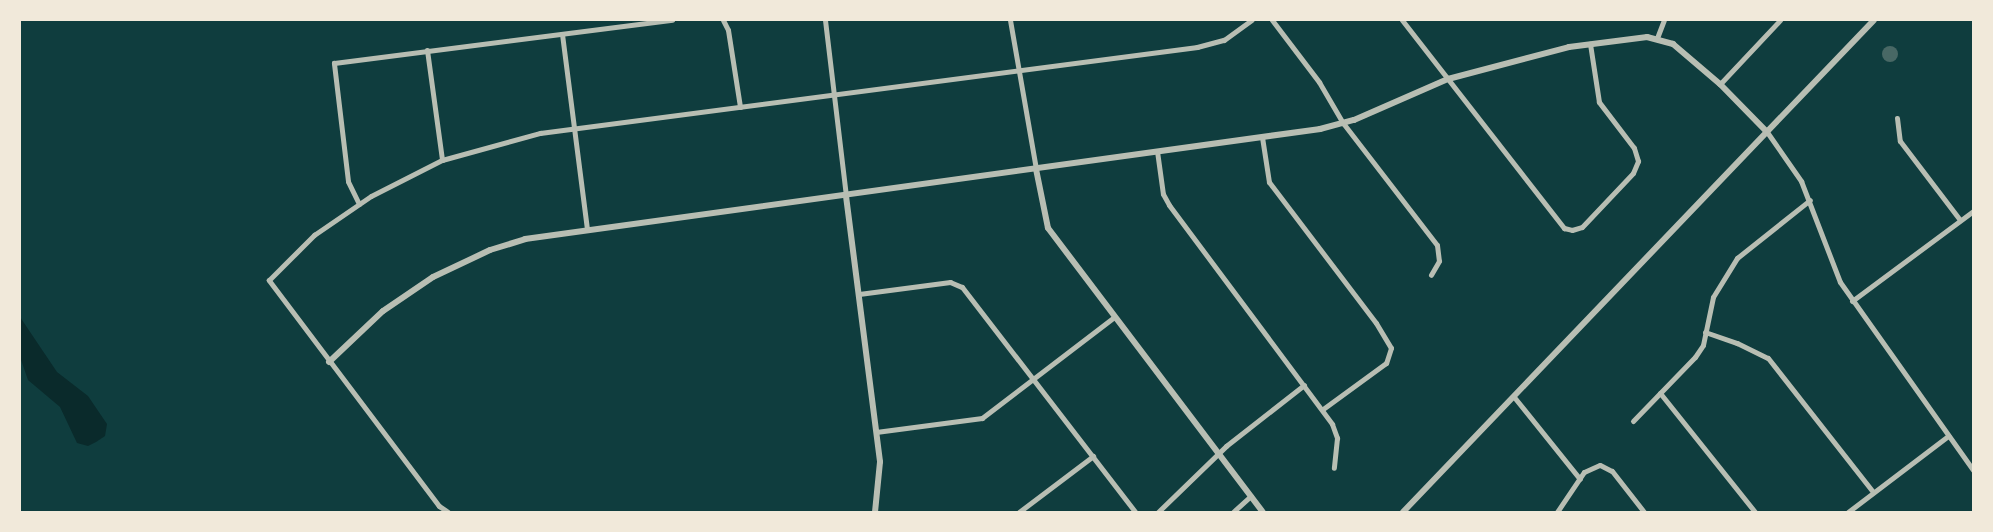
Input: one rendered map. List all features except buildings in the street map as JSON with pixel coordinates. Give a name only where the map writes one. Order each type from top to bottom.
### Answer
[{"type":"street","points":[[360,204],[348,181],[334,63],[672,20]]},
{"type":"street","points":[[722,20],[728,30],[740,107]]},
{"type":"street","points":[[825,20],[881,471],[875,512]]},
{"type":"street","points":[[1010,20],[1048,228],[1114,318],[1264,512]]},
{"type":"street","points":[[448,512],[439,506],[269,280],[314,235],[360,204],[442,160],[515,138],[574,128],[1214,44],[1252,20]]},
{"type":"street","points":[[1272,20],[1320,82],[1343,123],[1437,245],[1438,261],[1430,275]]},
{"type":"street","points":[[1402,20],[1564,228],[1572,230],[1582,227],[1634,173],[1638,161],[1634,148],[1599,102],[1590,44]]},
{"type":"street","points":[[1656,38],[1664,20]]},
{"type":"street","points":[[1720,84],[1780,20]]},
{"type":"street","points":[[1403,512],[1874,20]]},
{"type":"street","points":[[562,34],[587,228]]},
{"type":"street","points":[[329,362],[383,311],[460,262],[525,239],[587,228],[846,196],[1262,137],[1343,123],[1448,79],[1545,51],[1590,44],[1656,38],[1676,46],[1720,84],[1767,132],[1792,166],[1810,200],[1832,265],[1852,301],[1973,470]]},
{"type":"street","points":[[427,50],[442,160]]},
{"type":"street","points":[[1898,118],[1900,141],[1960,220]]},
{"type":"street","points":[[1262,137],[1269,182],[1376,322],[1391,348],[1386,363],[1323,409]]},
{"type":"street","points":[[1158,151],[1164,194],[1169,205],[1323,409],[1337,438],[1334,468]]},
{"type":"street","points":[[1633,421],[1695,357],[1703,345],[1713,297],[1737,258],[1810,200]]},
{"type":"street","points":[[1852,301],[1973,211]]},
{"type":"street","points":[[859,294],[956,283],[1034,378],[1135,512]]},
{"type":"street","points":[[876,432],[982,418],[1114,318]]},
{"type":"street","points":[[1705,332],[1737,342],[1768,358],[1873,492]]},
{"type":"street","points":[[1158,512],[1218,453],[1304,385]]},
{"type":"street","points":[[1660,393],[1755,512]]},
{"type":"street","points":[[1514,397],[1580,479]]},
{"type":"street","points":[[1848,512],[1948,436]]},
{"type":"street","points":[[1019,512],[1093,456]]},
{"type":"street","points":[[1557,512],[1589,467],[1605,467],[1644,512]]},
{"type":"street","points":[[1233,512],[1251,496]]},
{"type":"water","points":[[20,317],[57,372],[88,396],[107,424],[105,436],[96,442],[88,446],[77,443],[60,407],[28,380],[20,357]]}]
